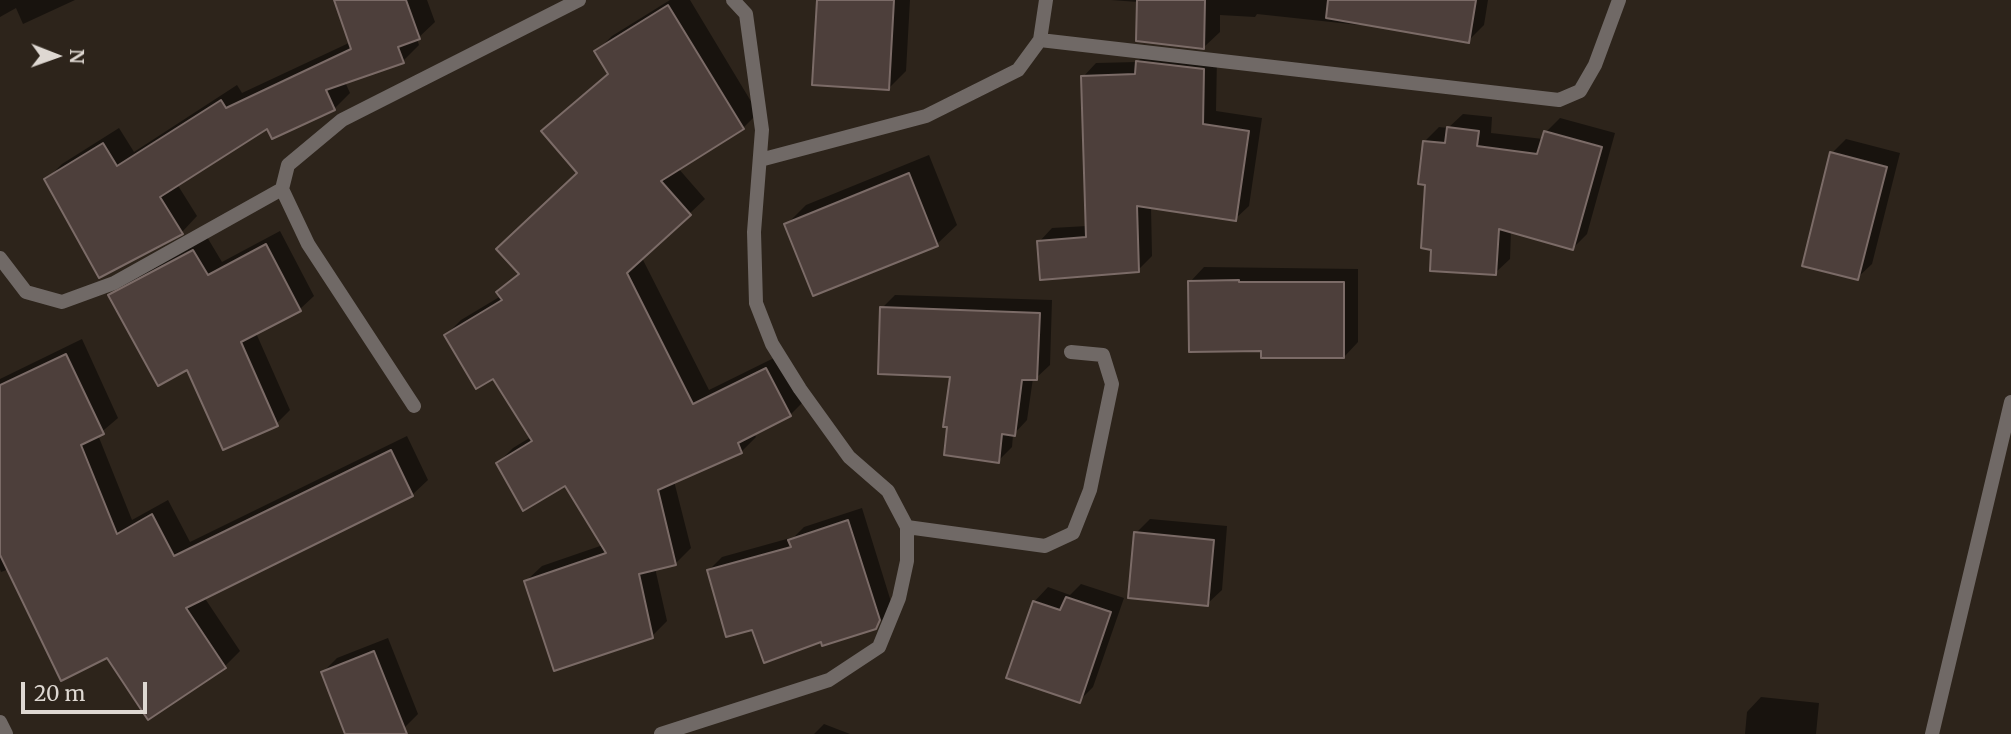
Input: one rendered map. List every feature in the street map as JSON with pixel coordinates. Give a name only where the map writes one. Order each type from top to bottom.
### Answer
[{"type":"street","points":[[414,406],[308,244],[282,189],[288,165],[342,120],[579,0]]},
{"type":"street","points":[[661,734],[829,680],[880,647],[898,598],[907,561],[907,527],[888,491],[849,457],[772,344],[756,303],[754,232],[762,130],[746,14],[733,0]]},
{"type":"street","points":[[760,160],[926,116],[1018,70],[1040,40],[1046,0]]},
{"type":"street","points":[[1040,40],[1559,100],[1580,91],[1595,65],[1619,0]]},
{"type":"street","points":[[0,258],[26,292],[62,302],[114,283],[282,189]]},
{"type":"street","points":[[907,527],[1045,547],[1073,533],[1090,490],[1112,384],[1103,355],[1071,352]]},
{"type":"street","points":[[1932,734],[2011,402]]},
{"type":"street","points":[[0,722],[6,734]]},
{"type":"building","points":[[334,0],[406,0],[420,39],[398,47],[404,63],[326,90],[335,110],[272,139],[267,129],[160,197],[183,234],[99,278],[44,179],[103,143],[117,166],[221,100],[226,108],[351,49]]},
{"type":"building","points":[[817,0],[894,0],[889,90],[812,85]]},
{"type":"building","points":[[1137,0],[1205,0],[1204,49],[1136,41]]},
{"type":"building","points":[[1328,0],[1476,0],[1469,43],[1326,18]]},
{"type":"building","points":[[668,5],[744,129],[661,181],[691,215],[627,273],[693,404],[766,368],[791,416],[738,443],[742,453],[658,490],[676,565],[639,574],[653,638],[554,671],[524,581],[606,553],[565,486],[523,511],[496,463],[532,441],[493,379],[476,389],[444,335],[502,300],[496,292],[519,274],[496,249],[577,173],[541,131],[608,74],[594,51]]},
{"type":"building","points":[[1136,61],[1204,69],[1203,124],[1249,131],[1236,221],[1137,206],[1139,272],[1040,280],[1037,241],[1086,237],[1081,76],[1135,74]]},
{"type":"building","points":[[1447,127],[1479,131],[1477,146],[1537,154],[1544,131],[1602,147],[1573,250],[1499,229],[1496,275],[1430,271],[1431,250],[1421,248],[1425,185],[1418,184],[1423,141],[1445,143]]},
{"type":"building","points":[[1830,152],[1887,167],[1858,280],[1802,266]]},
{"type":"building","points":[[909,173],[938,246],[813,296],[784,224]]},
{"type":"building","points":[[266,244],[301,311],[241,342],[278,426],[223,450],[187,370],[158,386],[108,295],[193,250],[208,275]]},
{"type":"building","points":[[1188,281],[1344,282],[1344,358],[1261,358],[1261,351],[1189,352]]},
{"type":"building","points":[[880,307],[1040,313],[1037,380],[1022,380],[1015,436],[1002,434],[999,463],[944,455],[947,427],[943,427],[950,377],[878,374]]},
{"type":"building","points":[[66,354],[104,434],[81,445],[117,534],[152,514],[174,556],[391,450],[413,496],[186,608],[226,668],[148,720],[107,658],[61,681],[0,555],[0,385]]},
{"type":"building","points":[[848,520],[880,620],[876,629],[822,646],[821,642],[764,663],[752,630],[726,637],[707,570],[791,547],[788,540]]},
{"type":"building","points":[[1134,532],[1214,540],[1208,606],[1128,598]]},
{"type":"building","points":[[1066,597],[1111,612],[1080,703],[1006,678],[1033,601],[1060,610]]},
{"type":"building","points":[[374,651],[407,734],[345,734],[321,672]]}]
